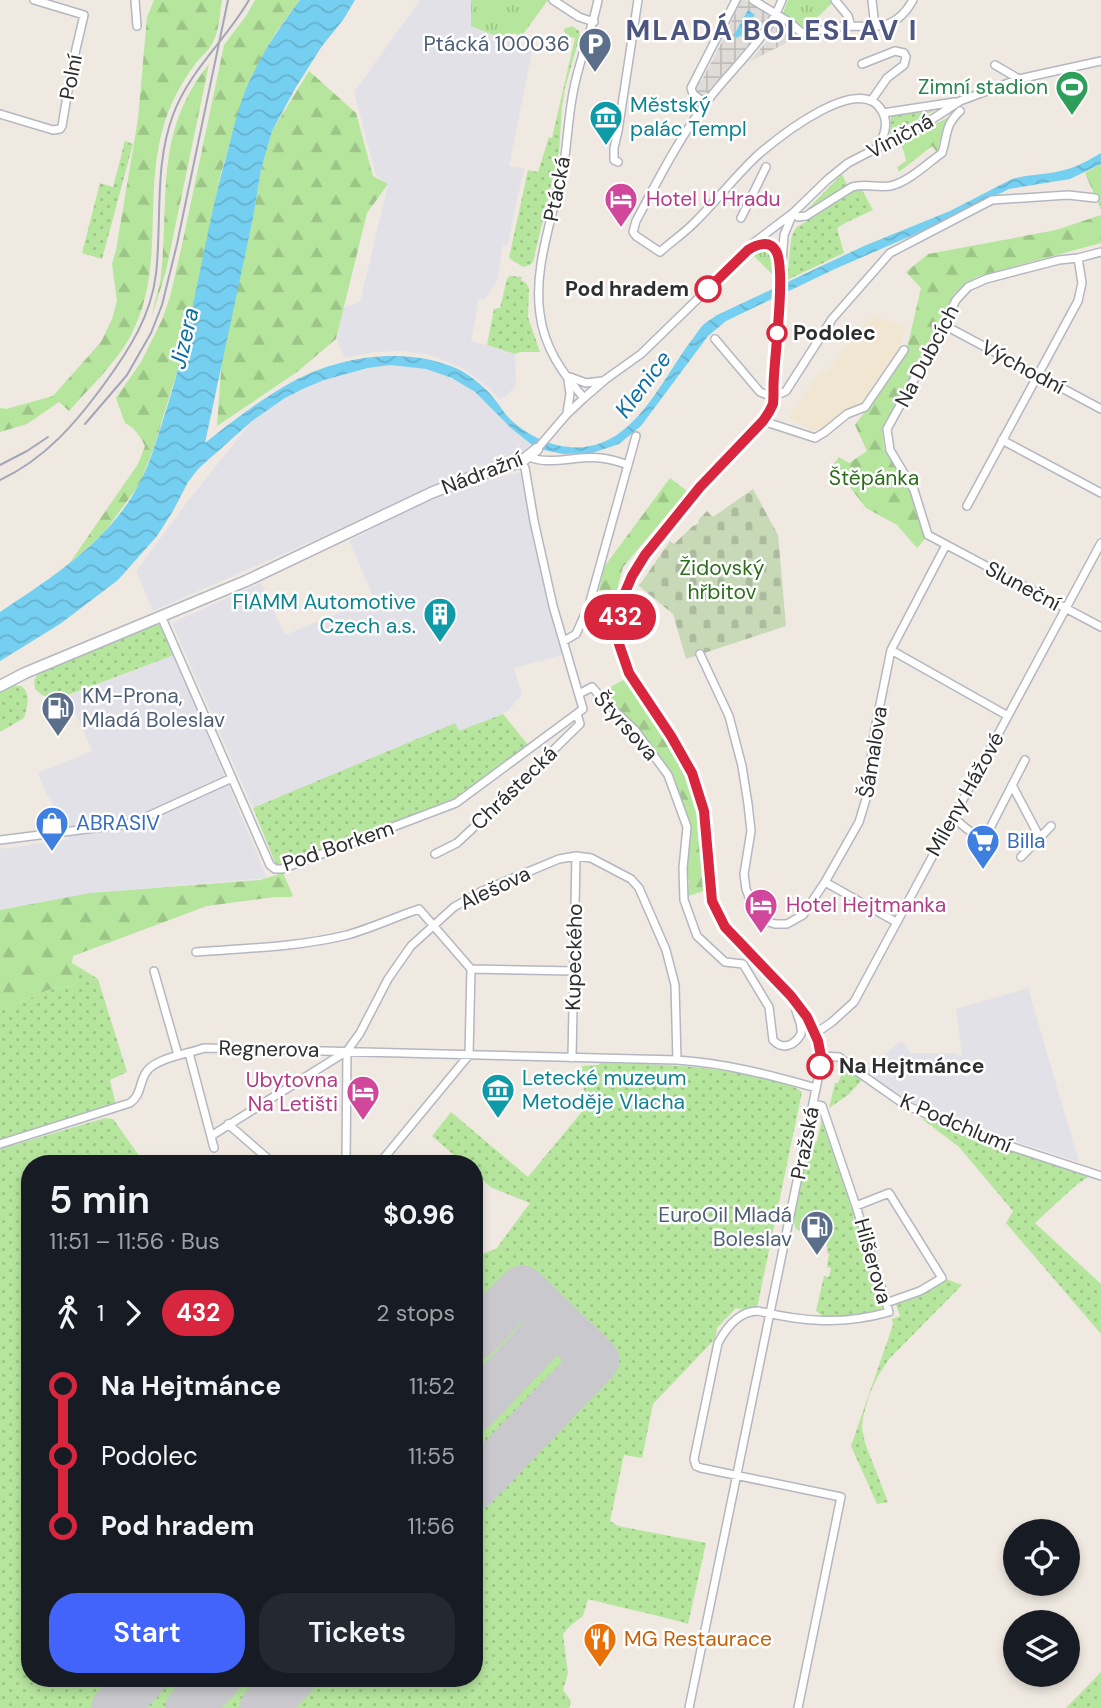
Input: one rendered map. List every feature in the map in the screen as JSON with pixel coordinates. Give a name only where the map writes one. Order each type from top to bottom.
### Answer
[{"type":"street","name":"Polní","points":[[0,114],[53,130],[62,127],[84,15],[34,0]]},
{"type":"street","points":[[135,0],[137,26]]},
{"type":"street","points":[[553,0],[579,17],[594,22]]},
{"type":"street","name":"Ptácká","points":[[584,398],[556,363],[548,348],[538,289],[565,157],[568,117],[598,0]]},
{"type":"street","points":[[618,162],[614,160],[614,148],[638,0]]},
{"type":"street","points":[[705,103],[693,94],[691,88],[736,0]]},
{"type":"street","points":[[753,0],[802,33],[835,27],[875,27],[890,24],[906,12],[913,0]]},
{"type":"street","points":[[782,0],[771,24],[705,103],[675,148],[636,221],[636,236],[660,252],[694,223],[756,157],[785,132],[842,101],[863,98],[880,108],[886,127],[877,146]]},
{"type":"street","points":[[835,0],[848,16],[851,26]]},
{"type":"street","points":[[872,0],[875,27]]},
{"type":"street","points":[[862,64],[895,51],[904,53],[906,57],[904,65],[887,79],[871,101]]},
{"type":"street","name":"Viničná","points":[[770,231],[848,163],[931,120],[960,101],[1019,79],[1101,61]]},
{"type":"street","points":[[995,65],[1019,79]]},
{"type":"street","points":[[883,113],[960,101]]},
{"type":"street","points":[[793,213],[798,217],[806,216],[852,187],[867,184],[878,187],[900,183],[942,153],[947,129],[960,111]]},
{"type":"street","points":[[741,218],[766,167]]},
{"type":"street","points":[[715,339],[760,392],[773,397],[786,391],[832,319],[890,253],[992,200],[1068,195],[1095,198]]},
{"type":"street","name":"Viničná","points":[[784,238],[793,213]]},
{"type":"street","points":[[780,230],[784,238],[779,247],[771,246],[766,239],[770,231],[780,230]]},
{"type":"street","name":"Nádražní","points":[[0,686],[25,673],[246,581],[431,493],[529,456],[584,398],[641,354],[752,244],[770,231]]},
{"type":"street","name":"Pražská","points":[[688,1708],[770,1318],[821,1056],[816,1033],[807,1017],[725,927],[712,901],[704,811],[692,773],[629,673],[619,644],[618,627],[624,595],[645,555],[700,487],[769,412],[773,397],[784,238]]},
{"type":"street","name":"Nádražní","points":[[748,250],[761,244],[771,246]]},
{"type":"street","name":"Pražská","points":[[771,246],[779,259],[781,278]]},
{"type":"street","name":"Na Dubcích","points":[[946,545],[928,535],[914,490],[890,450],[887,429],[962,292],[976,283],[1059,260],[1101,252]]},
{"type":"street","points":[[967,506],[1078,301],[1082,283],[1078,258]]},
{"type":"street","name":"Východní","points":[[944,326],[1101,409]]},
{"type":"street","points":[[763,421],[815,438],[847,414],[865,407],[904,350]]},
{"type":"street","points":[[566,375],[586,383],[606,379]]},
{"type":"street","name":"Ptácká","points":[[566,375],[570,394],[567,414]]},
{"type":"street","points":[[564,641],[576,634],[589,605],[636,436]]},
{"type":"street","points":[[1002,440],[1101,494]]},
{"type":"street","points":[[529,456],[547,462],[556,459],[601,458],[628,465]]},
{"type":"street","name":"Štyrsova","points":[[529,456],[525,468],[534,521],[553,606],[579,694],[580,712]]},
{"type":"street","name":"Mileny Hážové","points":[[816,1033],[832,1023],[854,1002],[1101,543]]},
{"type":"street","name":"Sluneční","points":[[946,545],[1101,627]]},
{"type":"street","name":"Šámalova","points":[[700,654],[729,716],[742,766],[751,831],[744,874],[746,889],[760,919],[775,924],[787,924],[803,915],[859,822],[866,799],[874,734],[891,650],[946,545]]},
{"type":"street","points":[[0,840],[127,824],[232,778],[162,616]]},
{"type":"street","points":[[891,650],[1008,716]]},
{"type":"street","name":"Štyrsova","points":[[579,694],[592,687],[635,730],[668,775],[687,827],[683,868],[684,900],[697,936],[724,962],[743,964],[769,1007],[773,1040],[778,1045],[791,1045],[802,1034],[801,1021],[794,1010],[795,1001]]},
{"type":"street","name":"Pod Borkem","points":[[232,778],[270,865],[275,869],[282,869],[456,803],[580,712]]},
{"type":"street","name":"Chrástecká","points":[[435,854],[457,843],[558,746],[580,724],[580,712]]},
{"type":"street","points":[[953,817],[976,835],[987,834],[1026,760]]},
{"type":"street","points":[[1012,785],[1040,838]]},
{"type":"street","points":[[1021,857],[1051,826]]},
{"type":"street","points":[[576,856],[591,858],[631,879],[639,888],[666,950],[675,985],[677,1060]]},
{"type":"street","name":"Alešova","points":[[347,1051],[360,1033],[388,979],[411,946],[454,907],[482,891],[559,859],[576,856]]},
{"type":"street","name":"Kupeckého","points":[[572,1058],[576,856]]},
{"type":"street","points":[[825,881],[897,922]]},
{"type":"street","points":[[196,952],[314,942],[363,930],[419,909],[471,969],[469,1055],[386,1155]]},
{"type":"street","points":[[471,969],[574,971]]},
{"type":"street","points":[[154,971],[178,1055]]},
{"type":"street","name":"Regnerova","points":[[0,1144],[131,1103],[138,1098],[145,1074],[152,1065],[204,1048],[696,1061],[760,1073],[816,1088]]},
{"type":"street","points":[[346,1155],[347,1051]]},
{"type":"street","name":"Regnerova","points":[[211,1136],[347,1051]]},
{"type":"street","points":[[189,1053],[214,1148]]},
{"type":"street","name":"K Podchlumí","points":[[821,1056],[839,1057],[905,1105],[982,1138],[1101,1176]]},
{"type":"street","name":"Hilšerova","points":[[770,1318],[848,1321],[889,1312],[822,1106],[813,1104]]},
{"type":"street","points":[[228,1124],[264,1155]]},
{"type":"street","points":[[856,1206],[889,1193],[942,1278],[920,1291],[886,1303]]},
{"type":"street","points":[[770,1318],[758,1311],[744,1313],[723,1334],[718,1343],[694,1462],[698,1467],[841,1497],[798,1708]]},
{"type":"shaded area","points":[[420,0],[471,0],[472,26],[532,51],[509,166],[524,169],[507,246],[503,245],[497,281],[485,299],[479,298],[471,341],[515,354],[516,387],[500,400],[464,369],[430,355],[402,351],[375,352],[345,358],[337,341],[342,308],[360,302],[388,185],[376,175],[354,92]]},
{"type":"shaded area","points":[[741,0],[768,14],[770,18],[706,96],[701,97],[693,89],[697,80],[701,82]]},
{"type":"shaded area","points":[[780,20],[800,36],[749,62],[768,40],[770,32]]},
{"type":"shaded area","points":[[875,317],[906,326],[896,356],[860,408],[852,406],[816,430],[789,418],[818,375],[829,369],[869,318]]},
{"type":"shaded area","points":[[390,365],[426,369],[465,385],[532,445],[520,459],[465,474],[153,611],[136,571],[252,421],[285,398],[324,380]]},
{"type":"shaded area","points":[[521,472],[536,550],[559,634],[562,655],[514,668],[522,694],[503,714],[459,731],[454,724],[253,808],[172,623],[261,583],[285,635],[374,598],[349,541],[422,503],[480,482]]},
{"type":"shaded area","points":[[174,655],[267,878],[90,893],[0,910],[0,849],[69,839],[38,773],[92,751],[68,696]]},
{"type":"shaded area","points":[[1028,988],[1079,1162],[929,1113],[864,1072],[901,1041],[911,1053],[953,1053],[962,1056],[956,1009]]},
{"type":"green space","points":[[154,0],[222,0],[215,38],[179,88],[163,128],[154,181],[148,286],[141,312],[117,357],[69,411],[59,402],[27,424],[0,432],[0,408],[6,409],[53,396],[101,342],[112,319],[117,301],[112,264],[138,119],[147,17]]},
{"type":"green space","points":[[255,0],[300,0],[276,32],[251,78],[236,122],[221,173],[184,349],[153,450],[139,485],[103,534],[69,564],[138,464],[145,446],[132,427],[125,423],[116,398],[141,362],[162,320],[182,245],[224,45]]},
{"type":"green space","points":[[471,0],[548,0],[521,37],[514,33],[506,40],[471,26]]},
{"type":"green space","points":[[788,0],[833,2],[807,28],[801,27],[783,13]]},
{"type":"green space","points":[[572,26],[580,35],[565,88],[559,152],[533,262],[523,267],[509,258],[528,170],[538,172],[549,137],[552,138],[575,38],[566,36],[564,29]]},
{"type":"green space","points":[[209,64],[166,271],[152,316],[160,279],[172,139],[192,89]]},
{"type":"green space","points":[[309,71],[356,113],[373,176],[388,184],[367,213],[336,339],[297,372],[217,426],[222,357],[261,170],[272,131]]},
{"type":"green space","points":[[937,109],[890,134],[891,117],[894,114]]},
{"type":"green space","points":[[949,117],[937,152],[932,146],[899,172],[897,167],[906,161],[900,143]]},
{"type":"green space","points":[[125,141],[133,144],[102,259],[82,253],[100,183],[113,187]]},
{"type":"green space","points":[[1101,164],[1101,210],[1085,173]]},
{"type":"green space","points":[[842,174],[848,187],[803,214]]},
{"type":"green space","points":[[860,186],[873,210],[837,228],[844,253],[787,280],[791,240],[797,227]]},
{"type":"green space","name":"Štěpánka","points":[[1101,215],[1101,243],[979,276],[954,294],[882,429],[884,448],[910,492],[926,538],[917,548],[897,525],[866,508],[833,465],[839,457],[849,463],[867,451],[855,425],[905,357],[921,288],[906,272],[928,254],[1056,230]]},
{"type":"green space","points":[[765,247],[775,258],[773,275],[754,256],[759,249]]},
{"type":"green space","points":[[510,276],[522,277],[521,280],[529,288],[528,317],[540,352],[515,354],[487,345],[494,309],[500,308]]},
{"type":"green space","points":[[670,478],[687,491],[623,567],[609,620],[594,615],[604,567]]},
{"type":"green space","name":"Židovský hřbitov","points":[[753,489],[778,535],[786,626],[686,659],[673,614],[639,586],[670,541],[674,544],[699,522],[707,511],[713,517]]},
{"type":"green space","points":[[153,624],[161,625],[174,655],[55,700],[35,689],[34,681],[38,673]]},
{"type":"green space","points":[[623,680],[664,735],[689,783],[701,830],[704,891],[688,896],[689,881],[686,871],[690,826],[671,773],[640,731],[602,692]]},
{"type":"green space","points":[[10,685],[21,686],[27,693],[28,700],[24,718],[0,732],[0,692]]},
{"type":"green space","points":[[503,714],[529,746],[453,799],[322,852],[277,867],[253,808],[455,723],[459,731]]},
{"type":"green space","points":[[283,873],[293,896],[207,906],[73,956],[75,985],[48,990],[0,1011],[0,910],[90,893],[260,880]]},
{"type":"green space","points":[[72,963],[98,979],[127,1072],[110,1080],[116,1105],[0,1141],[0,1011],[48,990],[75,985],[76,976]]},
{"type":"green space","points":[[661,1065],[721,1070],[778,1081],[802,1092],[757,1308],[736,1308],[717,1328],[715,1339],[653,1404],[642,1458],[624,1455],[610,1521],[618,1526],[706,1543],[688,1624],[588,1599],[583,1616],[563,1634],[568,1673],[563,1690],[571,1701],[569,1708],[0,1708],[0,1149],[105,1118],[113,1119],[139,1155],[21,1155],[21,1687],[483,1687],[483,1254],[496,1249],[530,1203],[492,1188],[483,1180],[483,1155],[454,1155],[432,1136],[451,1112],[528,1177],[585,1108],[582,1066]]},
{"type":"green space","points":[[846,1069],[862,1080],[848,1095],[829,1108],[835,1083],[838,1083]]},
{"type":"green space","points":[[822,1118],[851,1200],[851,1208],[882,1302],[882,1309],[869,1314],[824,1317],[816,1311],[824,1276],[829,1277],[829,1254],[823,1236],[807,1228],[805,1230],[809,1234],[799,1231],[794,1222],[805,1166],[817,1141]]},
{"type":"green space","points":[[921,1118],[1091,1175],[1035,1223],[1101,1284],[1101,1334],[1006,1223],[1013,1211],[959,1147]]},
{"type":"green space","points":[[946,1279],[962,1285],[889,1359],[870,1393],[862,1428],[865,1443],[888,1502],[877,1504],[851,1446],[893,1325],[892,1319],[900,1316],[895,1302],[922,1293]]},
{"type":"green space","points":[[1101,1672],[1101,1708],[1066,1708]]},
{"type":"water","points":[[300,0],[355,0],[296,87],[272,131],[261,170],[205,443],[269,396],[311,373],[353,360],[397,356],[419,358],[460,370],[485,388],[518,426],[540,439],[552,444],[576,447],[601,443],[616,436],[641,413],[700,328],[717,315],[864,246],[950,211],[1012,179],[1069,169],[1101,153],[1101,164],[1070,179],[1009,189],[726,321],[708,336],[641,426],[619,444],[592,453],[563,454],[532,445],[475,392],[452,378],[426,369],[390,365],[368,368],[324,380],[303,389],[252,421],[199,468],[157,536],[118,580],[60,624],[0,661],[0,612],[59,572],[96,541],[127,504],[143,476],[173,386],[241,101],[262,56]]},
{"type":"water","points":[[748,10],[755,15],[737,38],[734,35]]},
{"type":"runway","points":[[483,1329],[522,1289],[596,1360],[483,1478]]},
{"type":"runway","points":[[483,1400],[549,1330]]},
{"type":"runway","points":[[115,1708],[135,1687]]},
{"type":"runway","points":[[189,1708],[209,1687]]},
{"type":"runway","points":[[263,1708],[283,1687]]},
{"type":"railway","points":[[85,424],[127,375],[151,333],[162,305],[228,0]]},
{"type":"railway","points":[[0,480],[31,462],[71,426],[114,371],[138,332],[149,304],[156,274],[163,154],[173,115],[188,84],[249,0]]},
{"type":"railway","points":[[0,465],[48,437]]},
{"type":"bus line","name":"432","points":[[708,289],[756,245],[768,244],[778,253],[781,278],[773,404],[763,421],[700,487],[645,555],[624,595],[618,627],[619,644],[629,673],[692,773],[704,811],[712,901],[725,927],[791,996],[807,1017],[818,1041],[820,1066]]},
{"type":"place","name":"Ptácká 100036","points":[[595,74]]},
{"type":"place","name":"Zimní stadion","points":[[1072,117]]},
{"type":"place","name":"Městský palác Templ","points":[[606,147]]},
{"type":"place","name":"Hotel U Hradu","points":[[621,229]]},
{"type":"place","name":"Pod hradem","points":[[708,289]]},
{"type":"place","name":"Podolec","points":[[777,333]]},
{"type":"place","name":"FIAMM Automotive Czech a.s.","points":[[440,644]]},
{"type":"place","name":"KM-Prona, Mladá Boleslav","points":[[58,738]]},
{"type":"place","name":"ABRASIV","points":[[52,853]]},
{"type":"place","name":"Billa","points":[[983,871]]},
{"type":"place","name":"Hotel Hejtmanka","points":[[761,935]]},
{"type":"place","name":"Na Hejtmánce","points":[[820,1066]]},
{"type":"place","name":"Letecké muzeum Metoděje Vlacha","points":[[498,1120]]},
{"type":"place","name":"Ubytovna Na Letišti","points":[[363,1122]]},
{"type":"place","name":"EuroOil Mladá Boleslav","points":[[817,1257]]},
{"type":"place","name":"MG Restaurace","points":[[600,1669]]},
{"type":"district","name":"MLADÁ BOLESLAV I","points":[[772,30]]},
{"type":"water label","name":"Jizera","points":[[184,338]]},
{"type":"water label","name":"Klenice","points":[[643,384]]}]
